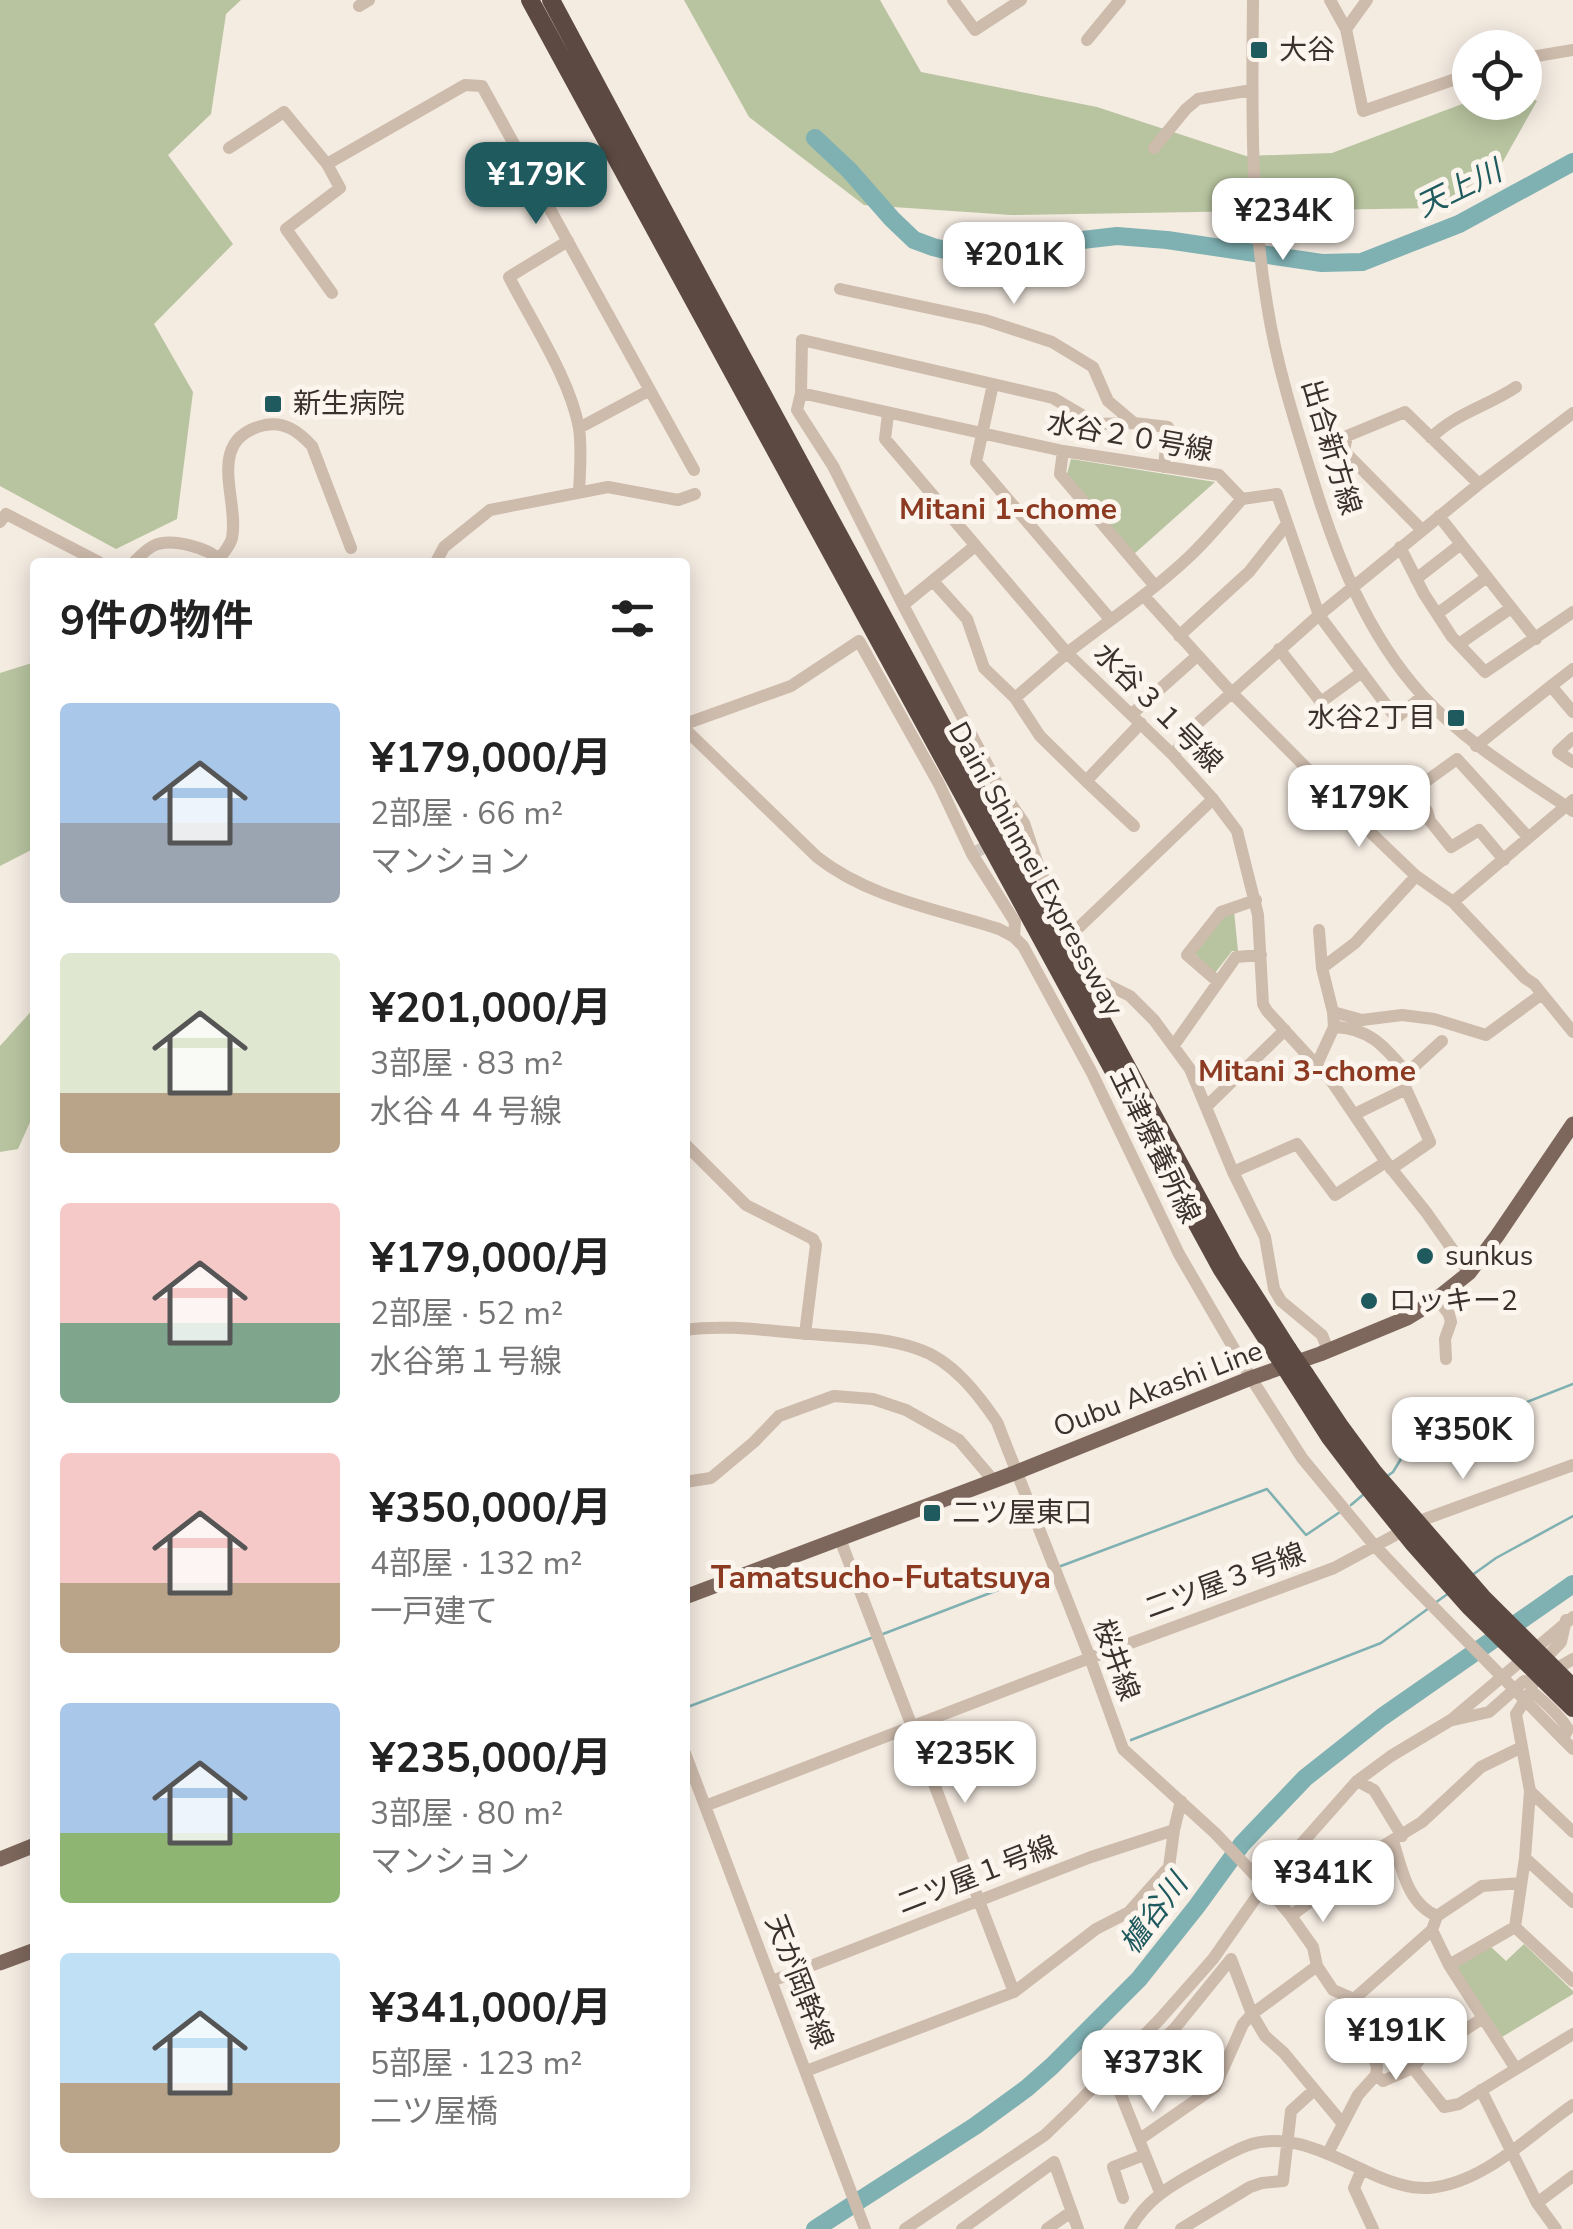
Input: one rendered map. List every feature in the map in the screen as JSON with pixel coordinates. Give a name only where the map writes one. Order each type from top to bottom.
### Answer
[{"type":"highway","name":"Daini Shinmei Expressway","points":[[530,0],[1221,1268],[1339,1425],[1414,1544],[1573,1708]]},
{"type":"highway","name":"Daini Shinmei Expressway","points":[[552,0],[1282,1351]]},
{"type":"highway","name":"Daini Shinmei Expressway","points":[[1370,1478],[1573,1688]]},
{"type":"main road","name":"Oubu Akashi Line","points":[[690,1595],[1017,1472],[1406,1318],[1469,1273],[1573,1124]]},
{"type":"main road","points":[[0,1859],[30,1847]]},
{"type":"main road","points":[[0,1963],[30,1952]]},
{"type":"street","points":[[952,0],[975,30],[1021,0]]},
{"type":"street","points":[[1088,40],[1120,0]]},
{"type":"street","name":"出合新方線","points":[[1253,0],[1254,196],[1265,291],[1301,443],[1330,535],[1352,588],[1384,647],[1423,696],[1476,746],[1571,806]]},
{"type":"street","points":[[1330,0],[1346,28],[1363,111],[1452,79]]},
{"type":"street","points":[[1346,28],[1367,0]]},
{"type":"street","points":[[1542,55],[1573,50]]},
{"type":"street","points":[[327,164],[466,85],[482,86],[694,470]]},
{"type":"street","points":[[1154,148],[1198,99],[1252,90]]},
{"type":"street","points":[[229,148],[284,112],[327,164],[340,188],[286,230],[332,292]]},
{"type":"street","points":[[568,241],[510,277],[567,389],[578,428],[578,492]]},
{"type":"street","points":[[840,289],[985,320],[1052,342],[1093,367],[1108,402],[1134,423]]},
{"type":"street","points":[[1164,468],[1168,426],[1097,424],[1053,398],[802,340],[797,410],[833,466],[1098,980],[1130,996],[1174,1044],[1190,1069],[1265,1238],[1274,1288],[1281,1300],[1322,1335],[1328,1350]]},
{"type":"street","points":[[993,384],[976,462],[1110,619]]},
{"type":"street","points":[[1431,438],[1445,423],[1494,402],[1516,387]]},
{"type":"street","points":[[578,428],[650,390]]},
{"type":"street","name":"水谷２０号線","points":[[801,393],[1062,452],[1219,475],[1242,499],[1277,494],[1319,614],[1396,718],[1423,696]]},
{"type":"street","points":[[1422,530],[1344,452],[1347,436],[1405,412],[1479,484]]},
{"type":"street","points":[[1173,755],[1198,723],[1319,614],[1573,413]]},
{"type":"street","name":"水谷３１号線","points":[[888,414],[885,439],[974,546],[1067,653],[1173,755],[1237,831],[1256,900],[1263,1004],[1267,1012],[1317,1064],[1469,1273]]},
{"type":"street","points":[[222,558],[232,534],[228,485],[231,452],[251,429],[280,423],[302,434],[312,446],[350,548]]},
{"type":"street","points":[[1062,452],[1060,474],[1155,586]]},
{"type":"street","points":[[438,558],[444,547],[490,510],[608,487],[678,500],[695,494]]},
{"type":"street","points":[[1015,698],[1191,556],[1242,499]]},
{"type":"street","points":[[0,522],[6,514],[91,558]]},
{"type":"street","points":[[1439,516],[1536,639]]},
{"type":"street","points":[[1178,636],[1249,572],[1287,524]]},
{"type":"street","points":[[139,558],[156,544],[170,543],[209,551],[218,558]]},
{"type":"street","points":[[1416,579],[1462,544]]},
{"type":"street","points":[[903,605],[974,546]]},
{"type":"street","points":[[1400,548],[1437,614],[1484,672],[1573,612]]},
{"type":"street","points":[[1437,614],[1487,577]]},
{"type":"street","points":[[933,581],[966,619],[984,668],[1015,698],[1040,736],[1134,826]]},
{"type":"street","points":[[1144,596],[1231,692],[1366,828],[1416,876],[1453,902],[1573,1032]]},
{"type":"street","points":[[1459,644],[1511,608]]},
{"type":"street","name":"玉津療養所線","points":[[690,725],[791,686],[859,640],[939,784],[972,854],[1016,922],[1014,937],[1054,1001],[1140,1168],[1179,1254],[1302,1458],[1374,1545],[1568,1744]]},
{"type":"street","points":[[1279,649],[1321,702],[1362,672]]},
{"type":"street","points":[[1086,781],[1136,719],[1197,656]]},
{"type":"street","points":[[1476,746],[1573,669]]},
{"type":"street","points":[[1551,686],[1573,712]]},
{"type":"street","points":[[690,732],[835,870],[874,890],[1014,937]]},
{"type":"street","points":[[1573,738],[1558,752],[1573,762]]},
{"type":"street","points":[[1366,828],[1458,759],[1528,837]]},
{"type":"street","points":[[1412,792],[1450,847],[1479,830],[1504,860]]},
{"type":"street","points":[[1073,932],[1213,799]]},
{"type":"street","points":[[1453,902],[1528,837],[1571,806]]},
{"type":"street","points":[[1322,968],[1355,943],[1416,876]]},
{"type":"street","points":[[1217,981],[1186,955],[1221,912],[1256,900]]},
{"type":"street","points":[[1317,1064],[1334,1028],[1334,1012],[1322,968],[1320,930]]},
{"type":"street","points":[[1174,1044],[1236,956],[1260,955]]},
{"type":"street","points":[[1334,1012],[1362,1020],[1402,1015],[1434,1019],[1486,1035],[1542,994]]},
{"type":"street","points":[[1334,1028],[1352,1028],[1381,1043],[1407,1072],[1442,1041]]},
{"type":"street","points":[[1206,1107],[1285,1030]]},
{"type":"street","points":[[1233,1172],[1297,1144],[1335,1195],[1430,1142],[1406,1089],[1355,1114]]},
{"type":"street","points":[[690,1149],[746,1205],[813,1238],[816,1245],[805,1334]]},
{"type":"street","points":[[1437,1299],[1451,1322],[1444,1340],[1446,1359]]},
{"type":"street","name":"桜井線","points":[[690,1329],[712,1326],[870,1339],[920,1349],[947,1366],[978,1394],[997,1422],[1122,1749],[1215,1834],[1291,1916],[1313,1947],[1317,1966]]},
{"type":"street","points":[[690,1481],[711,1478],[780,1416],[834,1396],[873,1399],[906,1410],[959,1440],[992,1480]]},
{"type":"street","name":"二ツ屋３号線","points":[[705,1806],[1334,1568],[1424,1519],[1573,1465]]},
{"type":"street","points":[[840,1539],[1014,1992]]},
{"type":"street","points":[[1515,1927],[1526,1858],[1530,1791],[1516,1714],[1529,1685],[1561,1642],[1570,1619]]},
{"type":"street","points":[[905,2229],[1045,2135],[1213,1959],[1262,1884],[1357,1781],[1451,1720],[1570,1619]]},
{"type":"street","points":[[1451,1720],[1489,1712],[1529,1685],[1570,1665]]},
{"type":"street","points":[[1529,1685],[1565,1723],[1568,1744]]},
{"type":"street","points":[[1291,1916],[1358,1866],[1363,1858],[1422,1822],[1481,1766],[1522,1747]]},
{"type":"street","name":"天が岡幹線","points":[[690,1766],[865,2229]]},
{"type":"street","points":[[1357,1781],[1374,1790],[1398,1838],[1408,1888],[1434,1923],[1449,1965],[1516,2069]]},
{"type":"street","points":[[1530,1791],[1572,1829]]},
{"type":"street","points":[[806,2071],[1014,1992],[1096,1928],[1129,1912],[1169,1867],[1181,1801]]},
{"type":"street","name":"二ツ屋１号線","points":[[772,1981],[1091,1857],[1174,1830]]},
{"type":"street","points":[[1526,1858],[1573,1902]]},
{"type":"street","points":[[1354,2000],[1434,1923],[1482,1886],[1522,1883]]},
{"type":"street","points":[[1449,1965],[1515,1927]]},
{"type":"street","points":[[1515,1927],[1573,1981]]},
{"type":"street","points":[[1117,2085],[1175,2028],[1231,1959],[1264,2036],[1284,2053],[1343,2124]]},
{"type":"street","points":[[1140,2140],[1215,2087],[1252,2014],[1317,1966],[1333,1990],[1354,2000],[1377,2067],[1376,2075],[1358,2095],[1328,2153]]},
{"type":"street","points":[[1376,2075],[1383,2081],[1413,2068],[1483,2018]]},
{"type":"street","points":[[1413,2068],[1444,2107],[1459,2104],[1573,2034]]},
{"type":"street","points":[[1102,2079],[1117,2085],[1160,2192]]},
{"type":"street","points":[[1481,2090],[1537,2203],[1556,2229]]},
{"type":"street","points":[[1181,2229],[1250,2187],[1283,2181],[1291,2110],[1313,2091]]},
{"type":"street","points":[[1130,2229],[1160,2192],[1246,2146],[1265,2141],[1288,2142],[1328,2153],[1402,2184],[1440,2186],[1462,2180],[1510,2151],[1573,2105]]},
{"type":"street","points":[[1124,2198],[1113,2167],[1144,2155]]},
{"type":"street","points":[[962,2229],[1054,2162],[1078,2229]]},
{"type":"street","points":[[1362,2170],[1354,2188],[1373,2229]]},
{"type":"street","points":[[1537,2203],[1573,2176]]},
{"type":"street","points":[[1046,2229],[1071,2212]]},
{"type":"green space","points":[[0,0],[241,0],[226,14],[211,114],[168,155],[233,244],[154,324],[193,392],[177,519],[116,549],[0,486]]},
{"type":"green space","points":[[684,0],[880,0],[921,72],[1097,107],[1246,156],[1332,153],[1452,108],[1452,120],[1526,120],[1501,165],[1437,208],[1011,215],[864,205],[749,117]]},
{"type":"green space","points":[[1071,459],[1215,482],[1134,554],[1067,474]]},
{"type":"green space","points":[[30,664],[30,851],[0,866],[0,673]]},
{"type":"green space","points":[[1234,911],[1238,951],[1232,951],[1215,973],[1193,952],[1223,917]]},
{"type":"green space","points":[[30,1013],[30,1122],[18,1149],[0,1152],[0,1046]]},
{"type":"green space","points":[[1524,1944],[1573,1994],[1502,2037],[1457,1970],[1459,1964],[1490,1946],[1506,1961]]},
{"type":"waterway","name":"天上川","points":[[815,138],[914,240],[961,254],[1117,236],[1322,263],[1362,262],[1459,224],[1573,162]]},
{"type":"waterway","points":[[1386,1477],[1407,1449],[1573,1384]]},
{"type":"waterway","points":[[1061,1566],[1267,1489],[1306,1535],[1340,1512]]},
{"type":"waterway","points":[[1351,1505],[1364,1494]]},
{"type":"waterway","points":[[1471,1576],[1573,1516]]},
{"type":"waterway","points":[[883,1634],[1048,1571]]},
{"type":"waterway","name":"櫨谷川","points":[[815,2229],[1027,2088],[1139,1979],[1242,1844],[1305,1778],[1382,1717],[1573,1584]]},
{"type":"waterway","points":[[1435,1603],[1449,1593]]},
{"type":"waterway","points":[[1131,1740],[1381,1643],[1429,1608]]},
{"type":"waterway","points":[[690,1706],[871,1638]]},
{"type":"tunnel","points":[[972,854],[1015,831]]},
{"type":"place","name":"大谷","points":[[1259,50]]},
{"type":"place","name":"新生病院","points":[[273,404]]},
{"type":"place","name":"水谷2丁目","points":[[1456,718]]},
{"type":"place","name":"sunkus","points":[[1425,1256]]},
{"type":"place","name":"ロッキー2","points":[[1369,1301]]},
{"type":"place","name":"二ツ屋東口","points":[[932,1513]]},
{"type":"district","name":"Mitani 1-chome","points":[[1008,509]]},
{"type":"district","name":"Mitani 3-chome","points":[[1307,1071]]},
{"type":"district","name":"Tamatsucho-Futatsuya","points":[[881,1577]]}]
